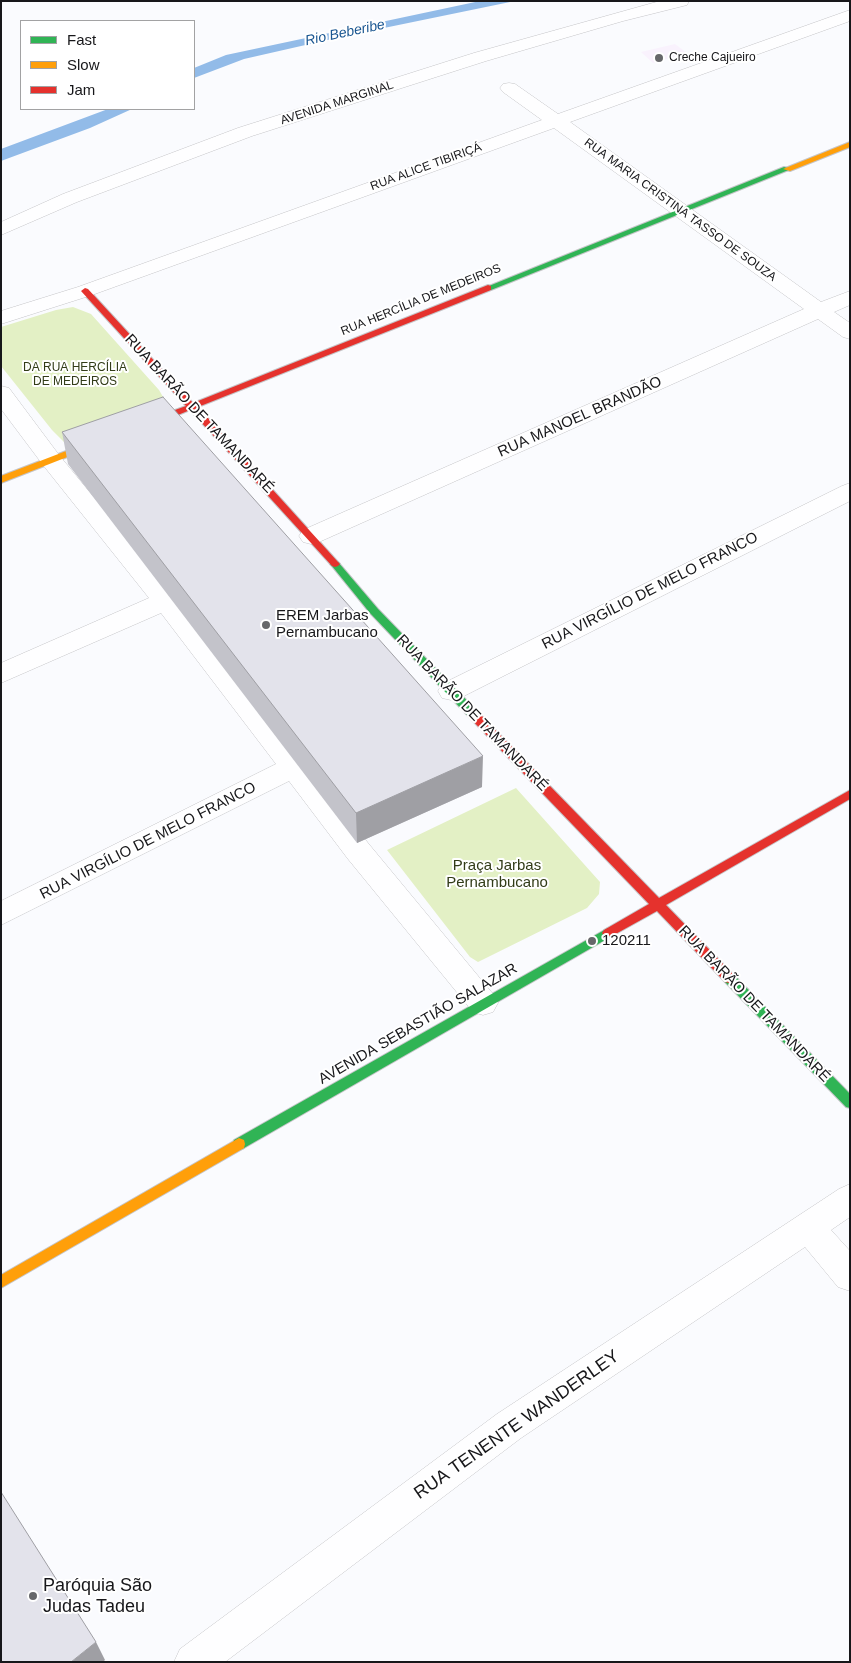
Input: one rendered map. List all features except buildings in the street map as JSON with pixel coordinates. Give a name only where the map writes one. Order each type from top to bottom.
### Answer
[{"type":"street","name":"AVENIDA MARGINAL","points":[[1,229],[70,198],[245,132],[480,57],[617,17],[681,1]]},
{"type":"street","name":"RUA ALICE TIBIRIÇÁ","points":[[1,318],[85,291],[850,15]]},
{"type":"street","name":"RUA MARIA CRISTINA TASSO DE SOUZA","points":[[509,88],[682,210],[850,333]]},
{"type":"street","name":"RUA HERCÍLIA DE MEDEIROS","points":[[166,416],[850,144]]},
{"type":"street","name":"RUA BARÃO DE TAMANDARÉ","points":[[85,291],[311,536],[374,611],[850,1103]]},
{"type":"street","name":"RUA MANOEL BRANDÃO","points":[[311,536],[850,297]]},
{"type":"street","points":[[1,393],[50,460],[166,601],[358,851],[483,1003]]},
{"type":"street","points":[[1,480],[113,437]]},
{"type":"street","name":"RUA VIRGÍLIO DE MELO FRANCO","points":[[451,691],[850,491]]},
{"type":"street","points":[[1,674],[166,601]]},
{"type":"street","name":"RUA VIRGÍLIO DE MELO FRANCO","points":[[1,914],[294,767]]},
{"type":"street","name":"AVENIDA SEBASTIÃO SALAZAR","points":[[1,1282],[483,1003],[658,906],[850,794]]},
{"type":"street","name":"RUA TENENTE WANDERLEY","points":[[193,1662],[509,1426],[850,1199]]},
{"type":"street","points":[[808,1227],[850,1276]]},
{"type":"shaded area","name":"Creche Cajueiro","points":[[675,44],[687,53],[653,63],[641,52]]},
{"type":"green space","name":"DA RUA HERCÍLIA DE MEDEIROS","points":[[73,307],[91,314],[159,390],[166,402],[65,443],[52,430],[1,366],[1,327],[56,310]]},
{"type":"green space","name":"Praça Jarbas Pernambucano","points":[[516,788],[600,882],[599,894],[587,908],[478,962],[470,957],[387,850]]},
{"type":"water","name":"Rio Beberibe","points":[[480,1],[515,1],[244,59],[195,78],[195,68],[226,55]]},
{"type":"water","points":[[105,110],[130,110],[90,128],[1,161],[1,149]]},
{"type":"traffic: fast","points":[[488,288],[787,169]]},
{"type":"traffic: fast","points":[[335,564],[374,611],[473,714]]},
{"type":"traffic: fast","points":[[239,1144],[608,933]]},
{"type":"traffic: fast","points":[[729,978],[850,1103]]},
{"type":"traffic: slow","points":[[787,169],[850,144]]},
{"type":"traffic: slow","points":[[1,480],[100,441]]},
{"type":"traffic: slow","points":[[1,1282],[239,1144]]},
{"type":"traffic: jam","points":[[178,412],[488,288]]},
{"type":"traffic: jam","points":[[85,291],[335,564]]},
{"type":"traffic: jam","points":[[473,714],[729,978]]},
{"type":"traffic: jam","points":[[608,933],[850,794]]},
{"type":"place","name":"Creche Cajueiro","points":[[659,58]]},
{"type":"place","name":"EREM Jarbas Pernambucano","points":[[266,625]]},
{"type":"place","name":"120211","points":[[592,941]]},
{"type":"place","name":"Paróquia São Judas Tadeu","points":[[33,1596]]}]
